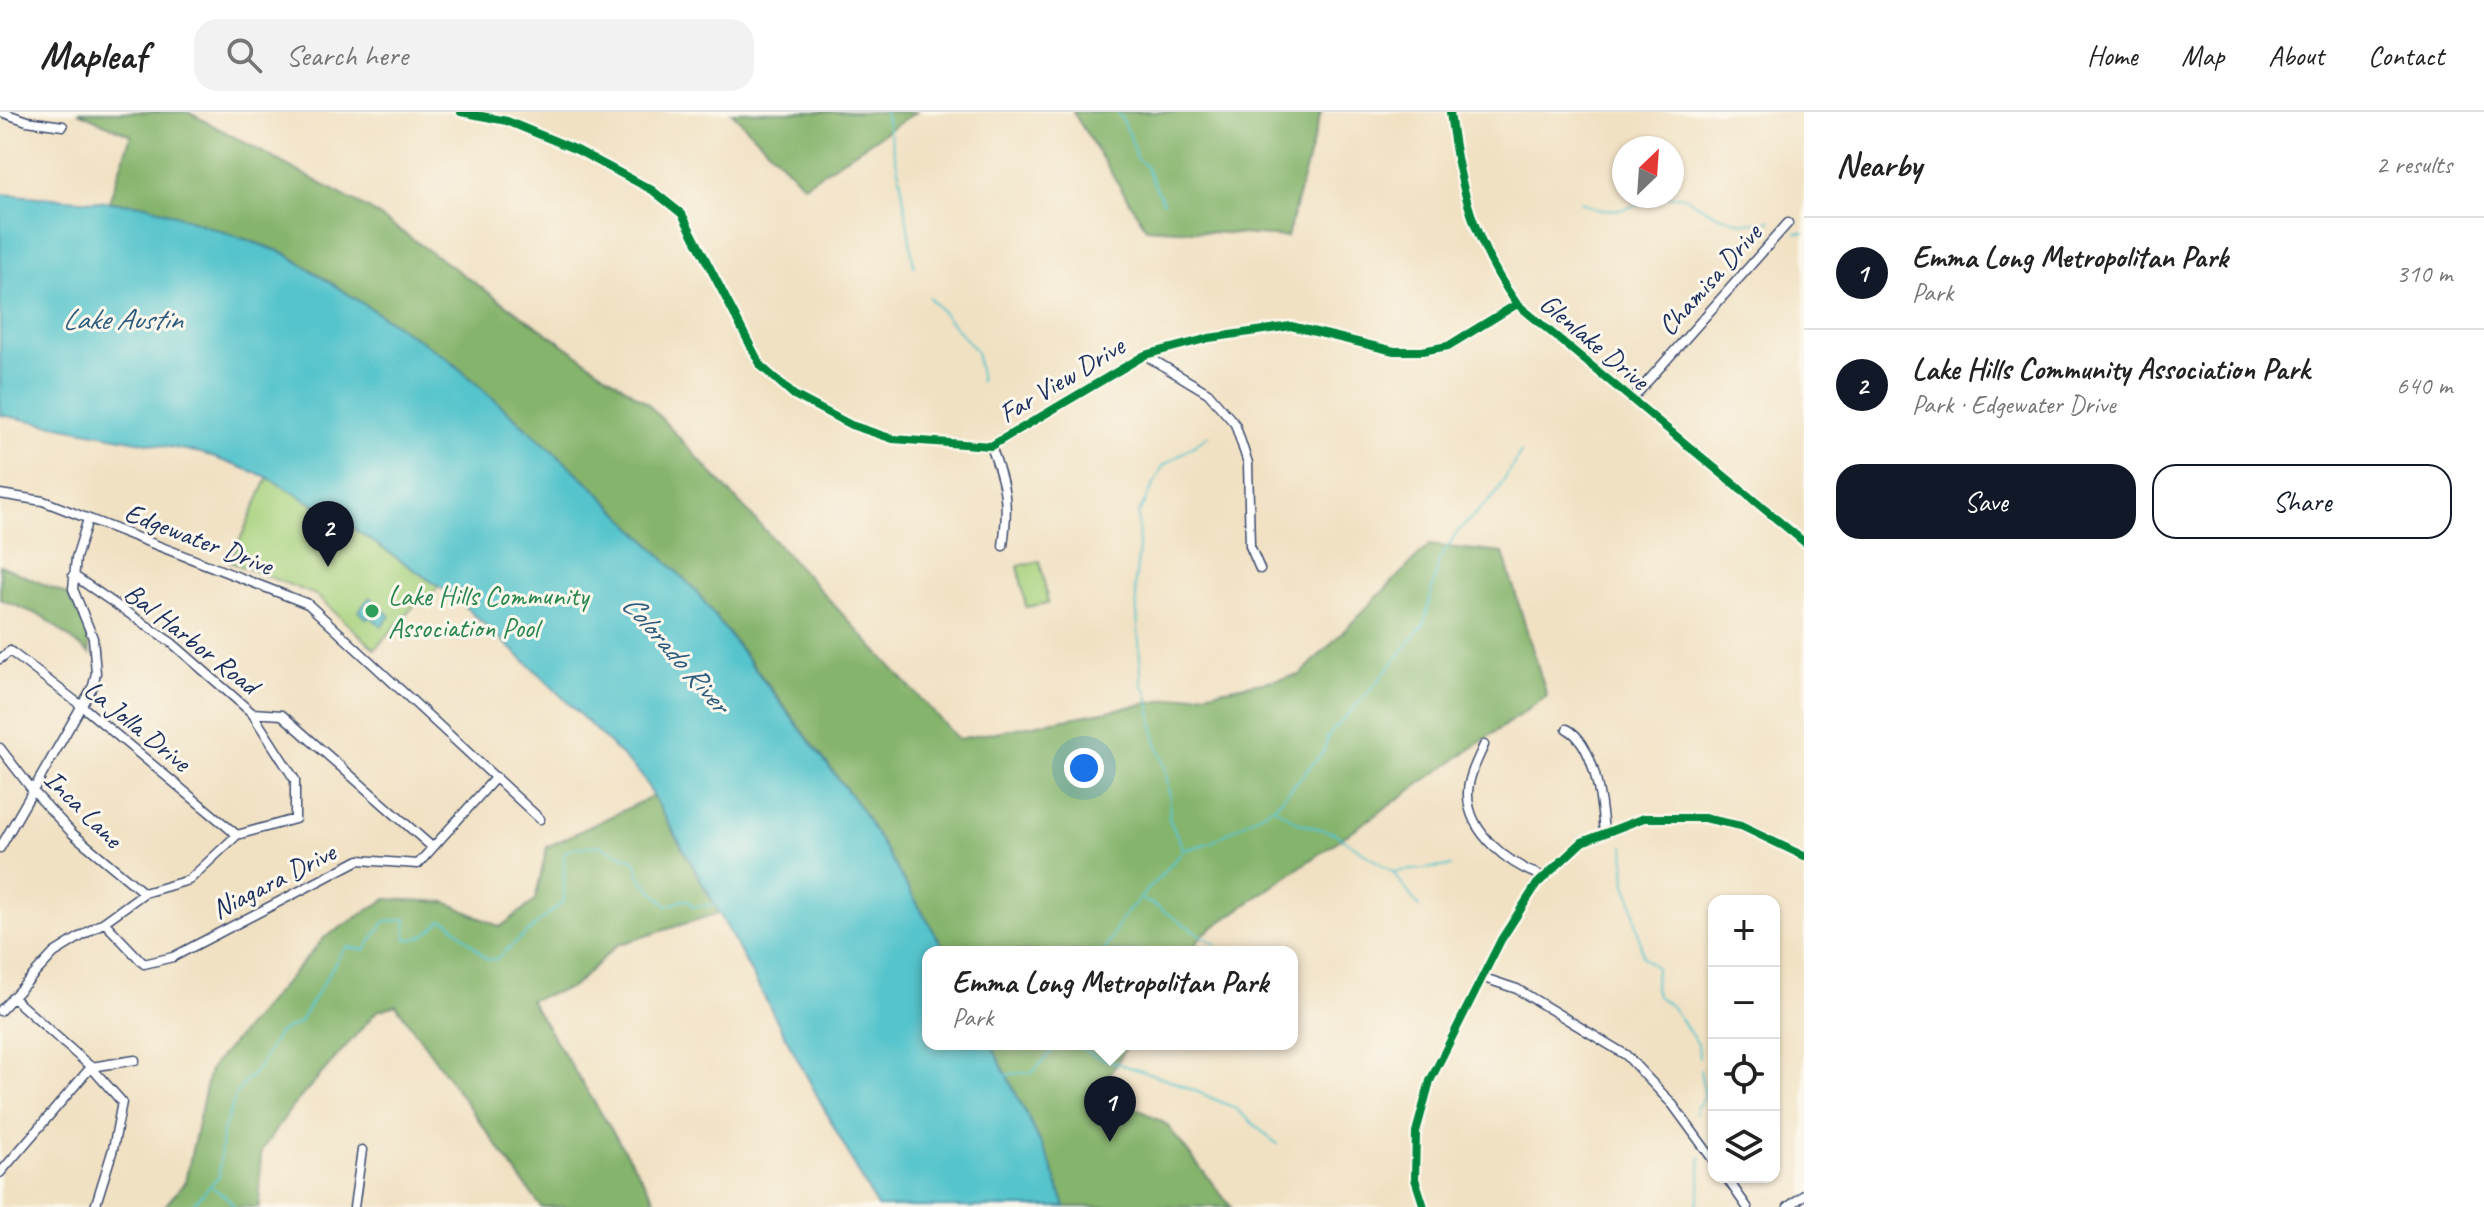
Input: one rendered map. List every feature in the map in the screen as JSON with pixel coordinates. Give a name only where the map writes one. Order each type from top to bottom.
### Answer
[{"type":"street","points":[[1,112],[27,121],[63,126]]},
{"type":"street","name":"Far View Drive","points":[[461,112],[507,121],[577,150],[652,190],[682,214],[761,366],[794,395],[851,425],[893,439],[991,446],[1145,355],[1209,338],[1291,326],[1394,351],[1422,351],[1448,346],[1517,304]]},
{"type":"street","name":"Glenlake Drive","points":[[1450,112],[1455,155],[1476,230],[1497,277],[1517,304],[1804,542]]},
{"type":"street","name":"Chamisa Drive","points":[[1631,400],[1788,223]]},
{"type":"street","points":[[1145,355],[1208,393],[1235,424],[1248,463],[1250,546],[1260,569]]},
{"type":"street","points":[[991,446],[1004,481],[1008,512],[1003,546]]},
{"type":"street","name":"Edgewater Drive","points":[[0,494],[43,501],[308,604],[540,819]]},
{"type":"street","points":[[0,848],[93,686],[96,657],[93,638],[73,589],[73,575],[88,519]]},
{"type":"street","name":"Bal Harbor Road","points":[[73,575],[172,643],[252,713],[282,715],[432,847]]},
{"type":"street","name":"La Jolla Drive","points":[[0,659],[10,651],[83,707],[237,835]]},
{"type":"street","points":[[0,1011],[54,953],[144,893],[189,880],[237,835],[295,819],[295,780],[252,713]]},
{"type":"street","points":[[1567,729],[1575,733],[1585,746],[1602,806],[1604,834]]},
{"type":"street","points":[[1484,745],[1467,789],[1478,829],[1503,854],[1529,872],[1546,877]]},
{"type":"street","name":"Inca Lane","points":[[0,748],[34,792],[73,834],[144,893]]},
{"type":"street","name":"Niagara Drive","points":[[104,922],[144,964],[173,957],[359,860],[418,864],[496,777]]},
{"type":"street","points":[[1424,1207],[1415,1179],[1416,1132],[1430,1081],[1481,977],[1515,917],[1537,884],[1582,842],[1644,818],[1704,818],[1741,826],[1804,856]]},
{"type":"street","points":[[1481,977],[1517,989],[1626,1055],[1673,1105],[1708,1153]]},
{"type":"street","points":[[12,997],[91,1067],[122,1102],[113,1149],[95,1207]]},
{"type":"street","points":[[0,1173],[91,1067],[135,1060]]},
{"type":"street","points":[[354,1207],[362,1150]]},
{"type":"street","points":[[1730,1183],[1747,1207]]},
{"type":"street","points":[[1788,1207],[1804,1195]]},
{"type":"green space","points":[[78,112],[188,112],[372,211],[647,403],[958,739],[1300,675],[1429,545],[1503,553],[1547,696],[1202,935],[1195,946],[942,946],[861,809],[770,687],[695,590],[590,484],[447,358],[285,253],[146,205],[109,202],[131,135]]},
{"type":"green space","points":[[731,112],[916,112],[804,185]]},
{"type":"green space","points":[[1073,112],[1321,112],[1287,237],[1146,228]]},
{"type":"green space","points":[[268,477],[347,524],[439,587],[427,600],[423,596],[375,649],[316,595],[230,562]]},
{"type":"green space","points":[[1040,561],[1048,603],[1026,607],[1018,566]]},
{"type":"green space","points":[[0,565],[68,595],[86,628],[90,654],[44,617],[0,599]]},
{"type":"green space","points":[[653,796],[719,913],[617,945],[573,987],[530,1000],[660,1207],[541,1207],[396,1005],[377,1011],[292,1107],[261,1151],[259,1207],[164,1207],[185,1182],[210,1069],[324,938],[386,899],[446,902],[500,927],[535,901],[547,847]]},
{"type":"green space","points":[[994,1050],[1125,1050],[1100,1089],[1166,1124],[1231,1207],[1065,1207],[1049,1160]]},
{"type":"water","name":"Lake Austin","points":[[0,194],[146,205],[284,253],[447,358],[590,484],[695,590],[861,809],[942,946],[922,946],[922,1050],[994,1050],[1049,1160],[1065,1207],[877,1207],[642,776],[537,672],[453,596],[347,524],[265,476],[201,453],[0,415]]},
{"type":"water","name":"Lake Hills Community Association Pool","points":[[370,597],[390,616],[381,626],[371,616],[367,619],[359,611]]},
{"type":"waterway","points":[[885,112],[901,182],[914,267]]},
{"type":"waterway","points":[[1118,112],[1130,135],[1136,158],[1145,165],[1163,202]]},
{"type":"waterway","points":[[1581,202],[1599,210],[1624,209],[1666,197],[1682,196],[1717,215],[1744,223],[1771,221]]},
{"type":"waterway","points":[[1796,233],[1804,233]]},
{"type":"waterway","points":[[929,297],[976,351],[981,382]]},
{"type":"waterway","points":[[1184,850],[1169,819],[1170,799],[1165,767],[1156,740],[1147,690],[1142,686],[1135,582],[1139,548],[1138,515],[1163,466],[1210,435]]},
{"type":"waterway","points":[[1107,946],[1122,918],[1184,850],[1212,842],[1276,805],[1324,751],[1327,737],[1424,624],[1439,560],[1458,531],[1495,495],[1521,452]]},
{"type":"waterway","points":[[1275,808],[1299,823],[1334,833],[1393,872],[1419,907]]},
{"type":"waterway","points":[[190,1207],[219,1176],[222,1134],[237,1092],[259,1067],[279,1032],[299,1023],[343,950],[347,947],[365,950],[384,922],[406,919],[406,939],[426,934],[442,920],[449,922],[488,960],[496,959],[564,901],[564,853],[572,848],[598,845],[632,859],[637,864],[640,877],[667,906],[687,899],[693,907],[716,904]]},
{"type":"waterway","points":[[1624,846],[1626,885],[1643,957],[1656,968],[1657,996],[1671,1006],[1698,1044],[1699,1058]]},
{"type":"waterway","points":[[1393,872],[1451,866]]},
{"type":"waterway","points":[[1142,900],[1216,945]]},
{"type":"waterway","points":[[1004,1075],[1033,1072],[1053,1050]]},
{"type":"waterway","points":[[1084,1050],[1167,1079],[1235,1108],[1277,1144]]},
{"type":"waterway","points":[[1696,1114],[1696,1108],[1705,1097],[1700,1070]]},
{"type":"waterway","points":[[1695,1207],[1700,1189],[1701,1157]]},
{"type":"waterway","points":[[212,1187],[229,1199],[234,1207]]},
{"type":"cycle path","points":[[461,112],[507,121],[577,150],[652,190],[682,214],[761,366],[794,395],[851,425],[893,439],[991,446],[1145,355],[1209,338],[1291,326],[1394,351],[1422,351],[1448,346],[1517,304]]},
{"type":"cycle path","points":[[1450,112],[1458,164],[1479,236],[1517,304],[1804,542]]},
{"type":"cycle path","points":[[1424,1207],[1415,1179],[1416,1132],[1430,1081],[1501,940],[1537,884],[1582,842],[1644,818],[1704,818],[1741,826],[1804,856]]},
{"type":"place","name":"Lake Hills Community Association Park","points":[[328,567]]},
{"type":"place","name":"Lake Hills Community Association Pool","points":[[372,611]]},
{"type":"place","name":"Emma Long Metropolitan Park","points":[[1110,1142]]},
{"type":"water label","name":"Colorado River","points":[[676,653]]}]
